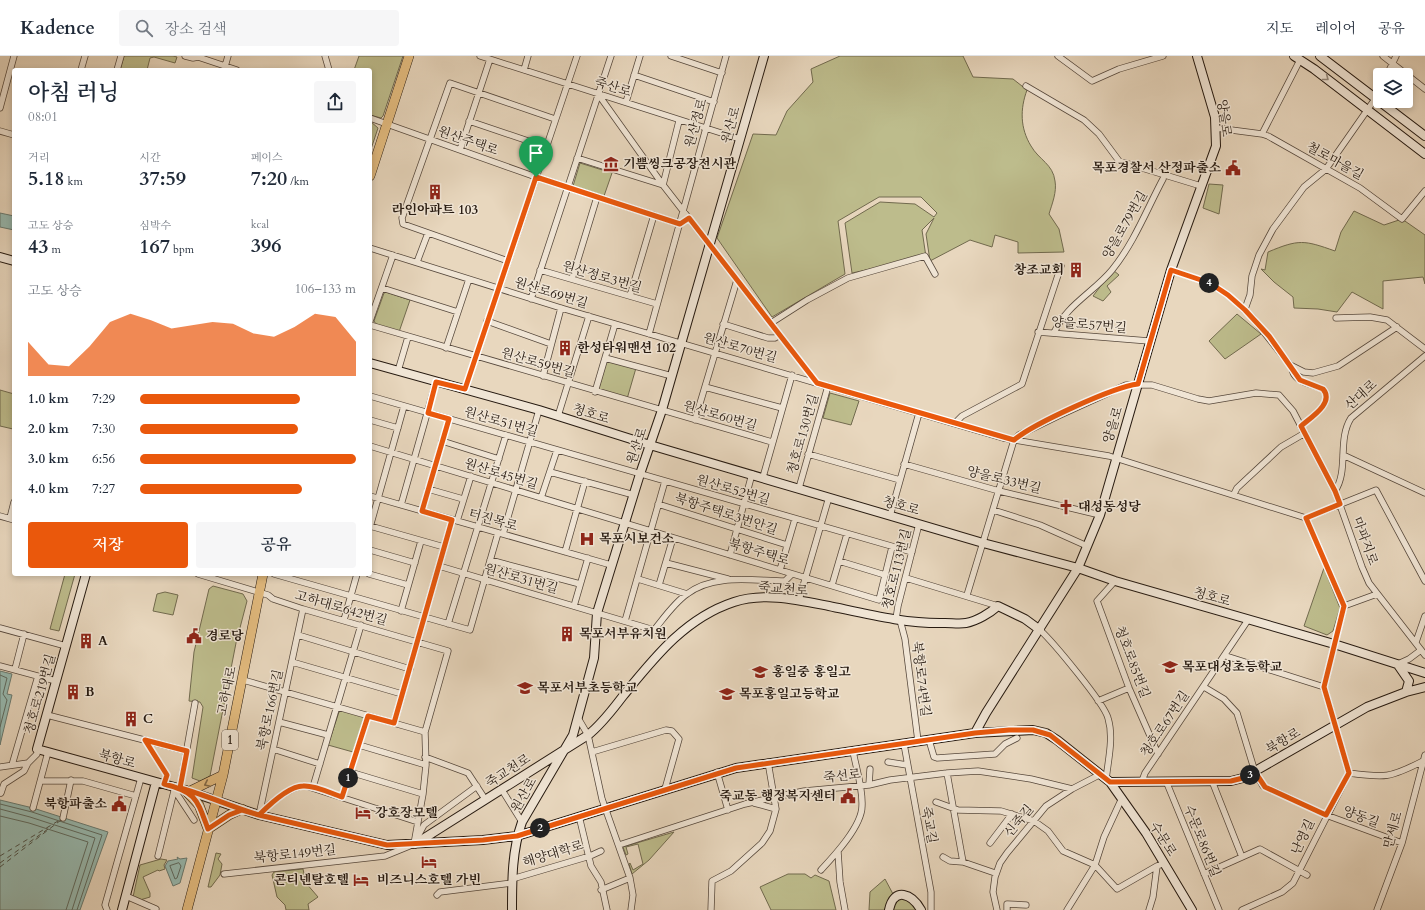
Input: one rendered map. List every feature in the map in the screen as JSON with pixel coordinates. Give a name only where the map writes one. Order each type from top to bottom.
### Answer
[{"type":"main road","points":[[372,170],[409,56]]},
{"type":"main road","name":"고하대로","points":[[187,910],[223,775],[263,576]]},
{"type":"main road","points":[[223,775],[181,789],[199,805],[208,829],[229,815],[242,810]]},
{"type":"street","points":[[0,108],[14,56]]},
{"type":"street","points":[[82,68],[85,56]]},
{"type":"street","points":[[118,68],[121,56]]},
{"type":"street","points":[[185,56],[193,58],[197,56],[225,68],[228,56]]},
{"type":"street","points":[[325,56],[328,68]]},
{"type":"street","name":"죽산로","points":[[480,56],[567,85],[626,102],[706,130],[740,139]]},
{"type":"street","points":[[524,70],[528,56]]},
{"type":"street","points":[[465,389],[474,357],[499,288],[577,56]]},
{"type":"street","points":[[531,299],[611,56]]},
{"type":"street","points":[[626,102],[640,56]]},
{"type":"street","points":[[671,56],[722,73]]},
{"type":"street","name":"원산정로","points":[[649,334],[726,56]]},
{"type":"street","name":"원산로","points":[[517,836],[522,822],[573,735],[594,658],[597,613],[640,474],[662,410],[763,56]]},
{"type":"street","points":[[1058,56],[1092,81],[1119,69],[1163,56]]},
{"type":"street","name":"양을로","points":[[975,733],[996,696],[1040,630],[1078,568],[1100,515],[1149,341],[1171,270],[1216,146],[1216,128],[1213,108],[1197,56]]},
{"type":"street","points":[[1320,56],[1373,97]]},
{"type":"street","points":[[1383,56],[1425,89]]},
{"type":"street","points":[[1391,68],[1396,56]]},
{"type":"street","points":[[1262,134],[1297,58],[1425,154]]},
{"type":"street","points":[[460,150],[490,59]]},
{"type":"street","points":[[634,75],[714,102]]},
{"type":"street","points":[[508,261],[403,224],[402,221],[450,83],[555,119]]},
{"type":"street","points":[[1026,86],[1084,120],[1099,134],[1119,161],[1201,186]]},
{"type":"street","points":[[598,94],[663,185],[817,383]]},
{"type":"street","points":[[1245,310],[1250,295],[1252,276],[1259,255],[1273,229],[1304,187],[1326,169],[1373,102]]},
{"type":"street","points":[[1387,108],[1425,136]]},
{"type":"street","name":"원산주택로","points":[[372,119],[536,177],[680,224]]},
{"type":"street","points":[[469,121],[546,147]]},
{"type":"street","points":[[663,185],[679,121]]},
{"type":"street","name":"철로마을길","points":[[1216,128],[1262,134],[1360,188],[1402,219],[1425,191]]},
{"type":"street","points":[[0,132],[12,135]]},
{"type":"street","points":[[577,158],[663,185]]},
{"type":"street","name":"양을로79번길","points":[[1054,333],[1072,308],[1099,284],[1118,262],[1163,179]]},
{"type":"street","points":[[572,280],[597,196]]},
{"type":"street","points":[[630,296],[654,215]]},
{"type":"street","points":[[680,224],[689,218]]},
{"type":"street","points":[[417,262],[428,233]]},
{"type":"street","name":"원산로69번길","points":[[372,249],[531,299],[681,343]]},
{"type":"street","points":[[372,316],[393,255]]},
{"type":"street","points":[[771,323],[837,283],[874,270],[925,256],[935,274]]},
{"type":"street","points":[[0,257],[12,260]]},
{"type":"street","points":[[1038,332],[1061,266]]},
{"type":"street","name":"원산정로3번길","points":[[540,270],[657,304]]},
{"type":"street","points":[[1171,270],[1210,283],[1245,310],[1269,336],[1292,367],[1292,371],[1300,380],[1323,389],[1327,397],[1325,404],[1301,426]]},
{"type":"street","points":[[446,348],[469,279]]},
{"type":"street","points":[[695,420],[737,280]]},
{"type":"street","points":[[382,288],[458,312]]},
{"type":"street","points":[[542,376],[561,308]]},
{"type":"street","points":[[558,416],[589,316]]},
{"type":"street","points":[[1336,318],[1379,318],[1391,322],[1425,349]]},
{"type":"street","points":[[487,321],[551,344]]},
{"type":"street","points":[[595,392],[615,324]]},
{"type":"street","points":[[724,324],[768,338],[775,338],[780,335]]},
{"type":"street","name":"원산로59번길","points":[[372,326],[474,357],[662,410]]},
{"type":"street","points":[[1292,367],[1304,372],[1313,373],[1338,366],[1397,327]]},
{"type":"street","name":"양을로57번길","points":[[955,423],[962,416],[1022,384],[1038,332],[1149,341]]},
{"type":"street","points":[[398,371],[408,336]]},
{"type":"street","name":"원산로70번길","points":[[681,343],[1014,440],[1116,458],[1234,494],[1306,518]]},
{"type":"street","name":"산대로","points":[[1335,491],[1340,482],[1346,427],[1351,418],[1425,356]]},
{"type":"street","points":[[605,358],[672,376]]},
{"type":"street","name":"청호로","points":[[372,364],[539,410],[650,445],[763,477],[983,543],[1078,568],[1115,581],[1334,644],[1425,673]]},
{"type":"street","points":[[763,477],[792,375]]},
{"type":"street","points":[[401,505],[436,382]]},
{"type":"street","name":"마파지로","points":[[1014,440],[1019,435],[1120,387],[1138,384],[1152,385],[1198,399],[1212,401],[1256,393],[1274,394],[1287,403],[1305,433],[1335,491],[1362,567],[1377,594],[1425,655]]},
{"type":"street","name":"청호로130번길","points":[[799,488],[828,386]]},
{"type":"street","points":[[705,387],[782,408]]},
{"type":"street","name":"원산로51번길","points":[[372,397],[640,474]]},
{"type":"street","points":[[372,519],[404,406]]},
{"type":"street","points":[[298,577],[351,596],[470,630],[490,560],[516,490],[539,410]]},
{"type":"street","name":"원산로60번길","points":[[662,410],[772,442]]},
{"type":"street","points":[[890,516],[919,413]]},
{"type":"street","points":[[422,511],[449,419]]},
{"type":"street","points":[[372,421],[398,428]]},
{"type":"street","points":[[1234,494],[1237,488],[1281,447],[1305,433]]},
{"type":"street","points":[[448,624],[506,435]]},
{"type":"street","points":[[967,595],[1014,440]]},
{"type":"street","points":[[442,441],[499,459]]},
{"type":"street","name":"원산로45번길","points":[[372,447],[625,523]]},
{"type":"street","points":[[541,498],[557,450]]},
{"type":"street","points":[[808,454],[900,480]]},
{"type":"street","points":[[1343,455],[1425,493]]},
{"type":"street","name":"양을로33번길","points":[[904,464],[999,491],[1100,515]]},
{"type":"street","points":[[550,472],[634,495]]},
{"type":"street","name":"원산로52번길","points":[[640,474],[912,552]]},
{"type":"street","points":[[730,555],[752,474]]},
{"type":"street","points":[[394,723],[444,547],[471,476]]},
{"type":"street","points":[[625,621],[665,481]]},
{"type":"street","points":[[565,552],[585,482]]},
{"type":"street","points":[[428,489],[463,499]]},
{"type":"street","points":[[1423,761],[1394,775],[1379,777],[1349,773],[1324,687],[1344,606],[1306,518],[1376,490],[1425,581]]},
{"type":"street","name":"터진목로","points":[[372,497],[611,565]]},
{"type":"street","points":[[799,600],[829,497]]},
{"type":"street","name":"북항주택로3번안길","points":[[658,504],[787,545]]},
{"type":"street","points":[[994,510],[1040,525],[1087,546]]},
{"type":"street","points":[[0,516],[12,519]]},
{"type":"street","points":[[780,570],[794,519]]},
{"type":"street","name":"북항주택로","points":[[625,523],[879,600],[886,575]]},
{"type":"street","name":"청호로113번길","points":[[898,620],[919,524]]},
{"type":"street","points":[[372,527],[444,547]]},
{"type":"street","points":[[832,585],[847,534]]},
{"type":"street","points":[[659,585],[672,538]]},
{"type":"street","points":[[401,611],[421,540]]},
{"type":"street","points":[[839,561],[886,575],[892,547]]},
{"type":"street","points":[[372,551],[415,563]]},
{"type":"street","points":[[574,606],[588,558]]},
{"type":"street","points":[[490,560],[580,584]]},
{"type":"street","points":[[666,563],[734,580]]},
{"type":"street","name":"원산로31번길","points":[[439,566],[464,575],[654,630],[687,594]]},
{"type":"street","points":[[638,579],[687,594],[710,583],[734,580],[785,581],[792,574]]},
{"type":"street","points":[[372,575],[408,585]]},
{"type":"street","name":"청호로219번길","points":[[37,749],[85,576]]},
{"type":"street","points":[[205,576],[260,593]]},
{"type":"street","points":[[344,620],[356,576]]},
{"type":"street","points":[[906,578],[967,595],[998,606],[1018,616],[1040,630],[1052,642],[1108,716],[1110,745],[1106,779]]},
{"type":"street","name":"청호로85번길","points":[[1115,581],[1097,601],[1130,688],[1158,754]]},
{"type":"street","name":"고하대로642번길","points":[[260,593],[303,609],[448,651],[425,732]]},
{"type":"street","points":[[1344,606],[1377,594]]},
{"type":"street","name":"죽교천로","points":[[414,844],[588,735],[606,718],[626,692],[674,638],[700,617],[719,608],[746,598],[769,597],[799,600],[898,620],[928,624],[967,623],[991,612],[998,606]]},
{"type":"street","name":"북항로166번길","points":[[259,815],[303,609]]},
{"type":"street","points":[[1416,642],[1425,616]]},
{"type":"street","name":"북항로74번길","points":[[898,620],[905,639],[918,741]]},
{"type":"street","name":"청호로67번길","points":[[1142,781],[1158,754],[1226,656],[1248,620]]},
{"type":"street","points":[[313,787],[361,625]]},
{"type":"street","name":"청호로219번길","points":[[0,628],[66,646]]},
{"type":"street","points":[[15,670],[24,634]]},
{"type":"street","points":[[298,634],[410,669]]},
{"type":"street","points":[[1406,692],[1409,682],[1397,664],[1409,659],[1421,650]]},
{"type":"street","points":[[1226,656],[1324,687]]},
{"type":"street","points":[[292,662],[402,694]]},
{"type":"street","points":[[0,666],[56,681]]},
{"type":"street","points":[[12,765],[38,676]]},
{"type":"street","points":[[243,680],[425,732],[426,764],[423,794],[414,844]]},
{"type":"street","name":"양동길","points":[[1204,687],[1224,699],[1237,713],[1255,772],[1265,787],[1326,815],[1402,843]]},
{"type":"street","name":"북항로","points":[[37,749],[181,789],[259,815],[387,845],[414,844],[483,840],[517,836],[717,772],[768,762],[975,733],[1019,730],[1044,733],[1057,740],[1106,779],[1142,781],[1236,780],[1255,772],[1367,707],[1406,692],[1425,687]]},
{"type":"street","points":[[1098,701],[1130,688]]},
{"type":"street","points":[[158,856],[181,789],[195,703]]},
{"type":"street","points":[[46,715],[187,751]]},
{"type":"street","points":[[342,797],[368,716]]},
{"type":"street","points":[[578,718],[588,735],[605,808],[630,878],[633,895],[631,910]]},
{"type":"street","points":[[279,722],[328,736]]},
{"type":"street","points":[[592,752],[666,730],[672,731],[679,739],[665,789]]},
{"type":"street","points":[[929,740],[934,757],[936,758],[995,754],[1005,744],[1017,738]]},
{"type":"street","points":[[122,910],[160,783],[167,775],[145,740]]},
{"type":"street","name":"죽교길","points":[[904,744],[931,892],[931,910]]},
{"type":"street","points":[[359,745],[426,764]]},
{"type":"street","points":[[0,792],[4,784],[24,771],[28,763],[37,754],[37,749]]},
{"type":"street","points":[[273,749],[320,764]]},
{"type":"street","points":[[821,870],[838,852],[858,821],[862,808],[860,786],[853,751]]},
{"type":"street","points":[[33,808],[48,752]]},
{"type":"street","name":"만세로","points":[[1377,910],[1402,843],[1425,755]]},
{"type":"street","points":[[426,757],[468,773],[485,799]]},
{"type":"street","points":[[711,910],[712,881],[731,871],[762,843],[770,831],[776,808],[768,762]]},
{"type":"street","points":[[888,762],[907,765]]},
{"type":"street","points":[[0,767],[28,763]]},
{"type":"street","points":[[869,785],[870,769]]},
{"type":"street","points":[[350,772],[423,794]]},
{"type":"street","points":[[717,772],[728,810]]},
{"type":"street","points":[[948,772],[963,862]]},
{"type":"street","name":"죽선로","points":[[619,845],[728,810],[775,797],[804,791],[869,785],[890,780],[948,772],[978,772],[1031,779],[1072,789]]},
{"type":"street","name":"난영길","points":[[1242,910],[1286,890],[1300,872],[1326,815],[1349,773]]},
{"type":"street","points":[[107,910],[105,905],[140,778]]},
{"type":"street","name":"신죽길","points":[[997,910],[993,892],[995,873],[1007,853],[1046,806],[1072,789],[1106,779]]},
{"type":"street","name":"수문로","points":[[1106,779],[1122,798],[1160,865],[1192,910]]},
{"type":"street","points":[[63,818],[71,780]]},
{"type":"street","name":"수문로86번길","points":[[1166,780],[1219,910]]},
{"type":"street","points":[[41,781],[83,781],[136,796]]},
{"type":"street","points":[[1212,781],[1242,857]]},
{"type":"street","points":[[259,815],[271,802],[299,786],[313,787],[418,822]]},
{"type":"street","name":"죽교천로","points":[[414,844],[424,825],[477,786]]},
{"type":"street","points":[[181,789],[194,820]]},
{"type":"street","points":[[502,790],[522,822]]},
{"type":"street","points":[[1067,910],[1095,865],[1104,837],[1122,798]]},
{"type":"street","points":[[936,802],[958,810],[985,810],[1012,814],[1034,821],[1048,831],[1063,851],[1095,865],[1117,889],[1125,886],[1160,865]]},
{"type":"street","points":[[751,803],[776,808]]},
{"type":"street","points":[[990,842],[1012,814]]},
{"type":"street","points":[[579,816],[590,856],[591,866],[601,882],[601,890],[607,910]]},
{"type":"street","name":"해양대학로","points":[[512,910],[512,881],[517,836]]},
{"type":"street","name":"북항로149번길","points":[[224,874],[233,871],[384,856],[414,844]]},
{"type":"street","points":[[1204,874],[1260,849],[1307,875]]},
{"type":"street","name":"해양대학로","points":[[512,881],[590,856],[601,851]]},
{"type":"street","points":[[838,852],[840,882],[845,910]]},
{"type":"street","points":[[943,857],[950,861],[963,862],[995,873]]},
{"type":"street","points":[[1148,910],[1153,897],[1160,865]]},
{"type":"street","points":[[601,890],[630,878]]},
{"type":"street","points":[[437,895],[440,892],[512,881]]},
{"type":"street","points":[[889,910],[892,900],[899,895],[906,895],[914,901],[921,910]]},
{"type":"street","points":[[126,896],[156,909]]},
{"type":"street","points":[[1007,910],[1007,904],[1026,905]]},
{"type":"shaded area","points":[[124,56],[177,57],[175,63],[154,57],[150,58],[148,68],[121,68]]},
{"type":"shaded area","points":[[359,56],[403,56],[383,116],[381,118],[372,116],[372,68],[355,68]]},
{"type":"shaded area","points":[[840,56],[963,56],[973,77],[1013,79],[1027,90],[1022,111],[1023,125],[1027,139],[1034,151],[1049,166],[1054,175],[1054,198],[1049,214],[1059,229],[1064,252],[1018,253],[1018,242],[995,235],[992,247],[970,240],[930,261],[926,234],[934,218],[922,230],[926,257],[852,273],[845,223],[880,202],[915,204],[934,217],[937,213],[921,197],[879,197],[838,221],[845,274],[772,317],[717,238],[753,134],[776,135],[787,111],[813,82],[811,69]]},
{"type":"shaded area","points":[[372,123],[378,128],[372,146]]},
{"type":"shaded area","points":[[580,163],[612,173],[604,196],[573,186]]},
{"type":"shaded area","points":[[1209,184],[1223,185],[1219,214],[1203,208]]},
{"type":"shaded area","points":[[1354,211],[1384,225],[1402,219],[1425,235],[1425,284],[1423,277],[1383,281],[1383,309],[1352,292],[1337,312],[1318,309],[1294,308],[1293,297],[1274,282],[1261,269],[1265,270],[1268,252],[1287,245],[1302,242],[1335,251],[1341,232]]},
{"type":"shaded area","points":[[1113,270],[1119,275],[1107,286],[1111,292],[1103,301],[1093,296]]},
{"type":"shaded area","points":[[386,292],[410,300],[399,332],[376,324],[374,321],[384,293]]},
{"type":"shaded area","points":[[1237,314],[1261,334],[1225,359],[1209,341]]},
{"type":"shaded area","points":[[608,361],[636,368],[627,399],[600,391],[599,388],[606,363]]},
{"type":"shaded area","points":[[0,390],[12,393],[12,429],[0,426]]},
{"type":"shaded area","points":[[830,393],[859,401],[851,425],[823,418]]},
{"type":"shaded area","points":[[1324,568],[1340,608],[1333,631],[1327,635],[1304,626]]},
{"type":"shaded area","points":[[64,576],[74,576],[59,631],[50,629]]},
{"type":"shaded area","points":[[213,586],[243,594],[247,601],[236,643],[210,776],[200,781],[192,778],[203,707],[200,702],[189,701],[194,652],[209,589]]},
{"type":"shaded area","points":[[165,592],[178,595],[173,615],[153,611],[157,594]]},
{"type":"shaded area","points":[[342,710],[363,716],[364,718],[353,752],[328,745],[339,712]]},
{"type":"shaded area","points":[[674,832],[649,860],[632,874],[630,863],[633,870],[643,864],[638,844],[626,847],[628,854],[626,855],[623,847]]},
{"type":"shaded area","points":[[216,853],[221,854],[218,859],[222,864],[220,875],[211,887],[208,887]]},
{"type":"shaded area","points":[[161,859],[167,860],[164,865],[165,869],[158,870],[143,877],[150,893],[150,897],[140,900],[133,897],[140,865]]},
{"type":"shaded area","points":[[303,869],[306,883],[318,897],[308,904],[309,910],[286,910],[285,905],[277,897],[272,875],[274,872]]},
{"type":"shaded area","points":[[788,874],[805,874],[811,878],[815,875],[829,881],[836,910],[771,910],[760,887]]},
{"type":"shaded area","points":[[885,879],[893,894],[913,897],[921,910],[869,910],[870,892]]},
{"type":"water","points":[[0,213],[12,216],[12,230],[0,227]]},
{"type":"water","points":[[0,671],[12,674],[7,694],[12,695],[0,745]]},
{"type":"water","points":[[0,800],[33,808],[108,832],[80,910],[0,910]]},
{"type":"water","points":[[177,857],[180,859],[187,858],[180,883],[173,886],[165,866],[168,861],[178,859]]},
{"type":"ferry route","points":[[0,867],[61,820]]},
{"type":"ferry route","points":[[0,856],[58,821]]},
{"type":"ferry route","points":[[0,863],[48,829]]},
{"type":"place","name":"기쁨씽크공장전시관","points":[[611,164]]},
{"type":"place","name":"목포경찰서 산정파출소","points":[[1233,168]]},
{"type":"place","name":"라인아파트 103","points":[[435,192]]},
{"type":"place","name":"창조교회","points":[[1076,270]]},
{"type":"place","name":"한성타워맨션 102","points":[[565,348]]},
{"type":"place","name":"대성동성당","points":[[1066,507]]},
{"type":"place","name":"목포시보건소","points":[[587,539]]},
{"type":"place","name":"목포서부유치원","points":[[567,634]]},
{"type":"place","name":"경로당","points":[[194,636]]},
{"type":"place","name":"A","points":[[86,641]]},
{"type":"place","name":"목포대성초등학교","points":[[1170,667]]},
{"type":"place","name":"홍일중 홍일고","points":[[760,672]]},
{"type":"place","name":"목포서부초등학교","points":[[525,688]]},
{"type":"place","name":"B","points":[[73,692]]},
{"type":"place","name":"목포홍일고등학교","points":[[727,694]]},
{"type":"place","name":"C","points":[[131,719]]},
{"type":"place","name":"죽교동 행정복지센터","points":[[848,796]]},
{"type":"place","name":"북항파출소","points":[[119,804]]},
{"type":"place","name":"강호장모텔","points":[[363,813]]},
{"type":"place","name":"비즈니스호텔 가빈","points":[[429,862]]},
{"type":"place","name":"콘티넨탈호텔","points":[[361,880]]},
{"type":"route","points":[[536,177],[474,357],[465,389],[436,382],[428,413],[449,419],[422,511],[452,520],[394,723],[368,716],[342,797],[313,787],[299,786],[271,802],[259,815],[205,796],[180,788],[187,751],[145,740],[167,775],[164,784],[186,790],[195,799],[199,805],[208,829],[229,815],[242,810],[259,815],[387,845],[483,840],[517,836],[717,772],[768,762],[975,733],[1019,730],[1033,730],[1050,735],[1110,782],[1166,780],[1231,781],[1243,778],[1255,772],[1263,786],[1326,815],[1349,773],[1324,687],[1344,606],[1306,518],[1340,504],[1335,491],[1301,426],[1325,404],[1327,397],[1323,389],[1304,383],[1300,380],[1292,371],[1292,367],[1269,336],[1245,310],[1228,295],[1210,283],[1171,270],[1160,302],[1138,384],[1120,387],[1019,435],[1014,440],[817,383],[689,218],[680,224],[536,177]]}]
